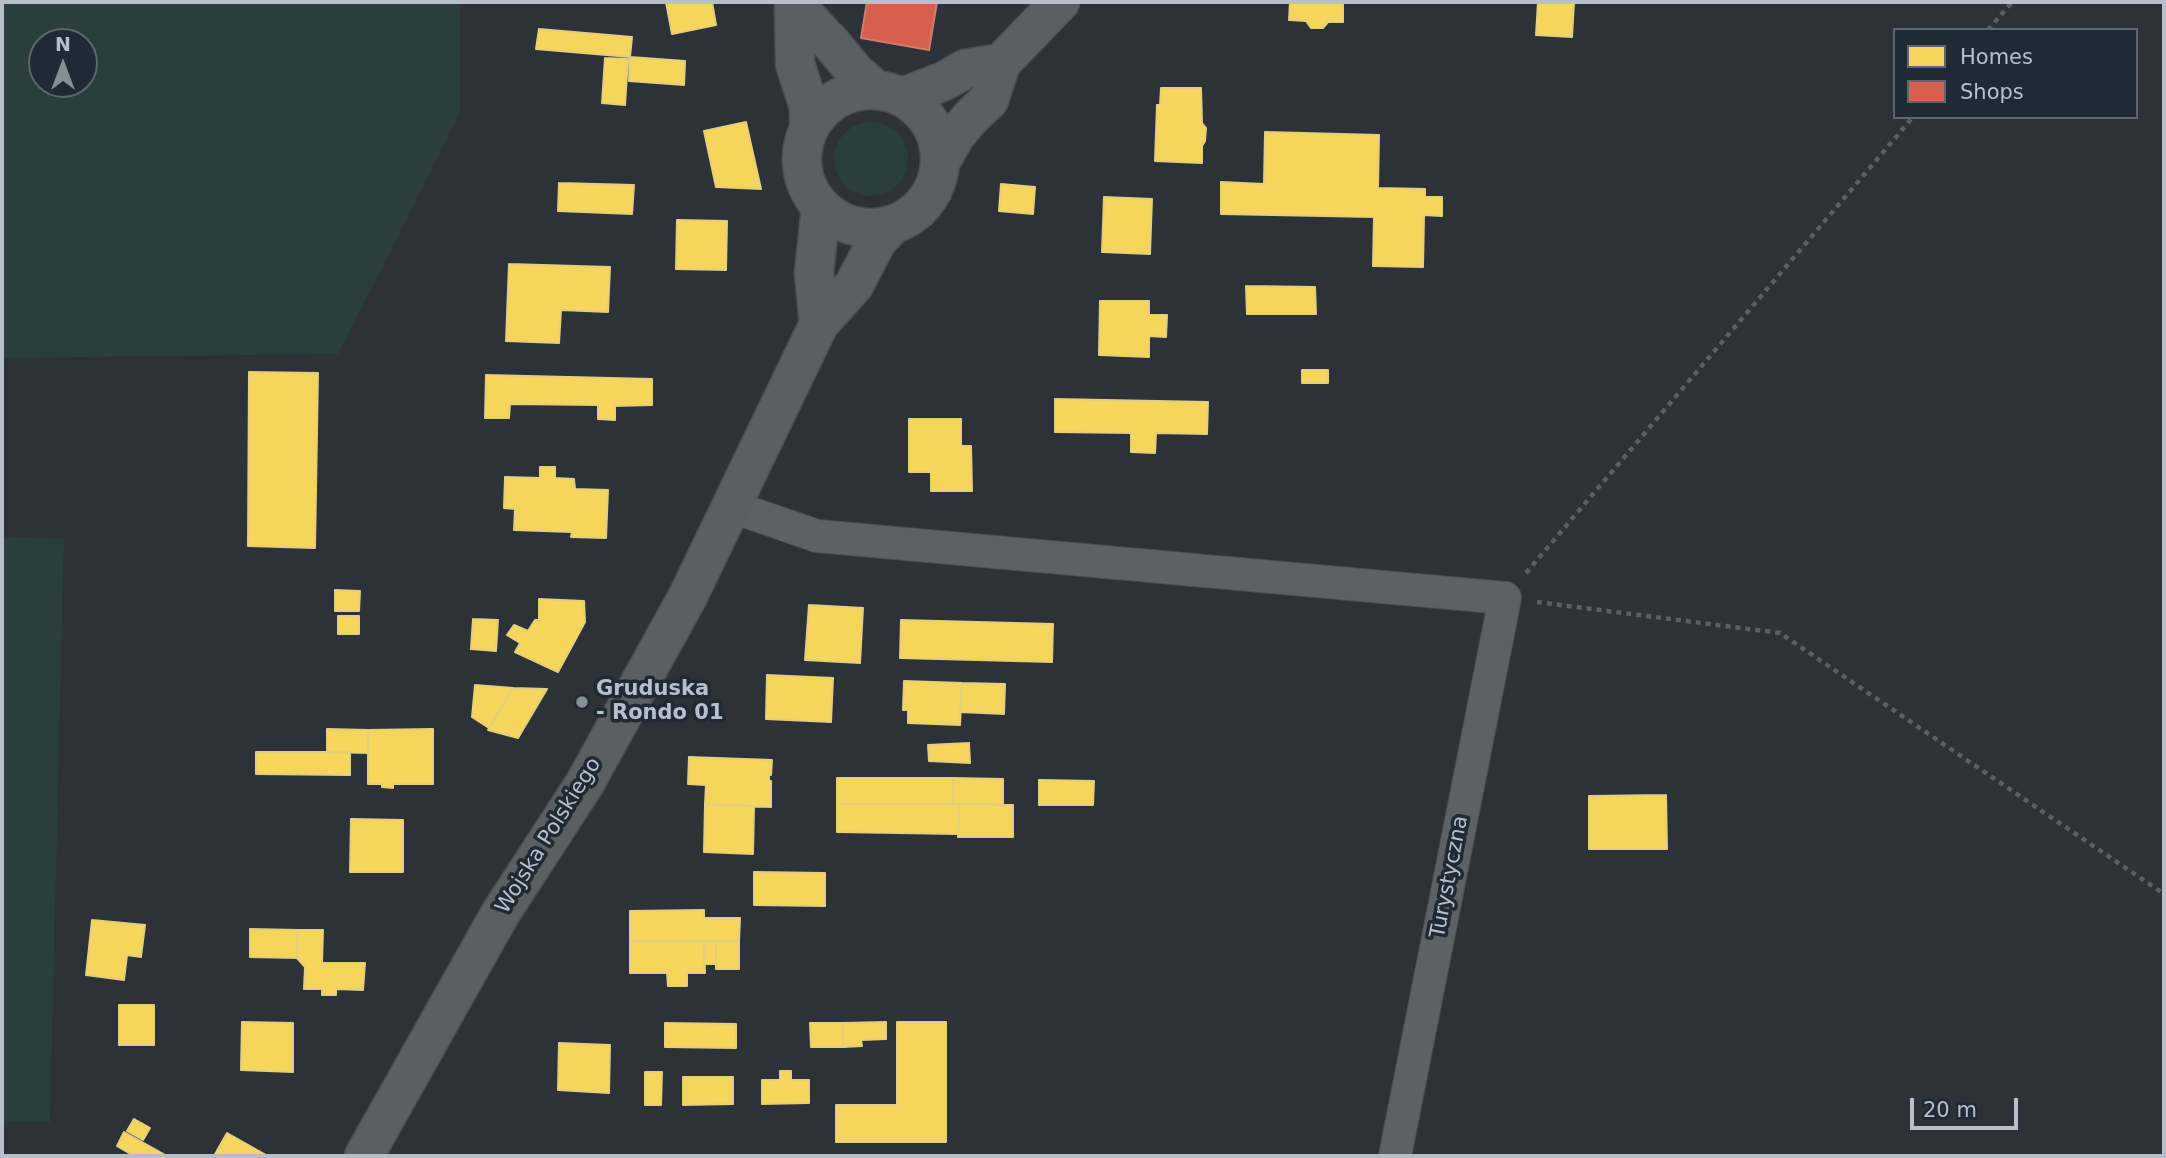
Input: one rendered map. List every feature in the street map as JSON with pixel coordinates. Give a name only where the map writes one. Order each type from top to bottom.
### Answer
[{"type":"main road","points":[[946,178],[956,136],[989,100],[1001,62],[1060,2]]},
{"type":"main road","points":[[794,3],[855,72],[919,108],[931,124],[939,142],[946,178]]},
{"type":"main road","points":[[794,3],[795,64],[809,107],[809,128]]},
{"type":"main road","points":[[946,178],[938,178],[932,194],[908,218],[910,226],[862,228],[833,217],[810,193],[803,169],[803,144],[818,114],[844,95],[860,90],[890,93],[944,81],[965,69],[1001,62]]},
{"type":"main road","points":[[819,324],[814,273],[821,207]]},
{"type":"main road","name":"Wojska Polskiego","points":[[364,1156],[500,914],[584,783],[688,596],[819,324],[854,285],[877,242],[910,226]]},
{"type":"street","points":[[730,506],[817,536],[1505,597]]},
{"type":"street","name":"Turystyczna","points":[[1395,1156],[1505,597]]},
{"type":"path","points":[[1990,28],[2012,2]]},
{"type":"path","points":[[1505,597],[1911,119]]},
{"type":"path","points":[[910,226],[946,178]]},
{"type":"path","points":[[1505,597],[1780,633],[2164,894]]},
{"type":"green space","points":[[2,2],[460,2],[460,113],[338,354],[2,358]]},
{"type":"green space","points":[[871,122],[885,125],[897,133],[905,145],[908,159],[905,173],[897,185],[885,193],[871,196],[857,193],[845,185],[837,173],[834,159],[837,145],[845,133],[857,125]]},
{"type":"green space","points":[[2,537],[64,539],[50,1122],[2,1121]]},
{"type":"building: Homes","points":[[666,2],[712,2],[716,25],[672,34]]},
{"type":"building: Homes","points":[[1290,2],[1343,2],[1343,22],[1328,22],[1323,28],[1311,28],[1306,21],[1289,20]]},
{"type":"building: Homes","points":[[1538,2],[1574,2],[1572,37],[1536,35]]},
{"type":"building: Homes","points":[[539,29],[632,37],[630,57],[536,49]]},
{"type":"building: Homes","points":[[630,57],[685,61],[684,85],[629,81]]},
{"type":"building: Homes","points":[[605,58],[628,59],[625,105],[602,103]]},
{"type":"building: Homes","points":[[1161,88],[1201,88],[1202,123],[1206,128],[1202,163],[1155,161],[1157,105],[1160,105]]},
{"type":"building: Homes","points":[[746,122],[761,189],[716,187],[704,131]]},
{"type":"building: Homes","points":[[1265,132],[1379,135],[1378,188],[1425,189],[1425,197],[1442,197],[1442,216],[1424,215],[1423,267],[1373,266],[1374,217],[1221,214],[1221,182],[1264,184]]},
{"type":"building: Homes","points":[[559,183],[634,185],[632,214],[558,211]]},
{"type":"building: Homes","points":[[1001,184],[1035,187],[1033,214],[999,211]]},
{"type":"building: Homes","points":[[1104,197],[1152,199],[1150,254],[1102,252]]},
{"type":"building: Homes","points":[[677,220],[727,221],[726,270],[676,269]]},
{"type":"building: Homes","points":[[509,264],[610,267],[608,312],[561,310],[559,343],[506,341]]},
{"type":"building: Homes","points":[[1246,286],[1315,287],[1316,314],[1247,314]]},
{"type":"building: Homes","points":[[1100,301],[1149,301],[1149,315],[1167,315],[1166,337],[1149,336],[1149,357],[1099,355]]},
{"type":"building: Homes","points":[[1302,370],[1328,370],[1328,383],[1302,383]]},
{"type":"building: Homes","points":[[249,372],[318,373],[315,548],[248,546]]},
{"type":"building: Homes","points":[[486,375],[652,379],[652,405],[615,406],[615,420],[598,419],[598,405],[510,404],[509,418],[485,418]]},
{"type":"building: Homes","points":[[1055,399],[1208,402],[1207,434],[1156,433],[1155,453],[1131,452],[1131,433],[1055,432]]},
{"type":"building: Homes","points":[[909,419],[961,419],[961,446],[971,446],[972,491],[931,491],[931,472],[909,472]]},
{"type":"building: Homes","points":[[540,467],[555,467],[555,478],[574,479],[575,489],[608,490],[606,538],[571,537],[572,532],[514,530],[515,509],[504,508],[505,477],[540,478]]},
{"type":"building: Homes","points":[[335,590],[360,591],[359,611],[335,611]]},
{"type":"building: Homes","points":[[539,599],[584,601],[585,622],[558,672],[515,652],[520,643],[507,635],[514,625],[528,631],[535,620],[539,620]]},
{"type":"building: Homes","points":[[809,605],[863,608],[860,663],[805,660]]},
{"type":"building: Homes","points":[[338,616],[359,616],[359,634],[338,634]]},
{"type":"building: Homes","points":[[473,619],[498,620],[496,651],[471,649]]},
{"type":"building: Homes","points":[[901,620],[1053,624],[1052,662],[900,658]]},
{"type":"building: Homes","points":[[767,675],[833,678],[831,722],[766,719]]},
{"type":"building: Homes","points":[[904,681],[962,683],[960,725],[908,723],[908,710],[903,710]]},
{"type":"building: Homes","points":[[962,683],[1005,684],[1004,714],[960,712]]},
{"type":"building: Homes","points":[[475,685],[513,688],[489,728],[472,717]]},
{"type":"building: Homes","points":[[513,688],[547,689],[518,738],[488,730]]},
{"type":"building: Homes","points":[[327,729],[368,730],[368,753],[327,752]]},
{"type":"building: Homes","points":[[433,729],[433,784],[393,784],[393,788],[382,787],[382,784],[368,784],[368,730]]},
{"type":"building: Homes","points":[[969,743],[970,763],[929,761],[928,745]]},
{"type":"building: Homes","points":[[256,752],[350,752],[350,775],[256,774]]},
{"type":"building: Homes","points":[[689,757],[772,760],[769,775],[771,807],[705,804],[706,785],[688,784]]},
{"type":"building: Homes","points":[[837,778],[953,778],[953,804],[837,804]]},
{"type":"building: Homes","points":[[953,778],[1003,779],[1003,804],[953,804]]},
{"type":"building: Homes","points":[[1039,780],[1094,781],[1093,805],[1039,805]]},
{"type":"building: Homes","points":[[1666,795],[1667,849],[1589,849],[1589,796]]},
{"type":"building: Homes","points":[[705,804],[754,806],[753,854],[704,852]]},
{"type":"building: Homes","points":[[837,804],[959,804],[958,834],[837,832]]},
{"type":"building: Homes","points":[[959,804],[1013,805],[1013,837],[958,837]]},
{"type":"building: Homes","points":[[351,819],[403,820],[403,872],[350,872]]},
{"type":"building: Homes","points":[[754,872],[825,873],[825,906],[754,905]]},
{"type":"building: Homes","points":[[704,910],[704,918],[740,918],[739,941],[630,941],[630,911]]},
{"type":"building: Homes","points":[[92,920],[145,925],[141,957],[127,955],[124,980],[86,975]]},
{"type":"building: Homes","points":[[250,929],[298,930],[297,958],[250,957]]},
{"type":"building: Homes","points":[[298,930],[323,930],[322,963],[365,963],[363,990],[336,989],[336,995],[322,995],[322,989],[304,989],[305,967],[297,958]]},
{"type":"building: Homes","points":[[630,941],[704,941],[705,973],[687,973],[687,986],[668,986],[667,973],[630,973]]},
{"type":"building: Homes","points":[[704,941],[716,941],[716,964],[704,964]]},
{"type":"building: Homes","points":[[716,941],[739,941],[739,969],[716,969]]},
{"type":"building: Homes","points":[[119,1005],[154,1005],[154,1045],[119,1045]]},
{"type":"building: Homes","points":[[242,1022],[293,1023],[293,1072],[241,1070]]},
{"type":"building: Homes","points":[[886,1022],[886,1039],[861,1040],[862,1046],[843,1047],[843,1023]]},
{"type":"building: Homes","points":[[897,1022],[946,1022],[946,1142],[836,1142],[836,1105],[897,1105]]},
{"type":"building: Homes","points":[[665,1023],[736,1024],[736,1048],[665,1047]]},
{"type":"building: Homes","points":[[810,1023],[843,1023],[843,1047],[811,1047]]},
{"type":"building: Homes","points":[[559,1043],[610,1045],[609,1093],[558,1090]]},
{"type":"building: Homes","points":[[780,1071],[791,1071],[791,1080],[809,1080],[809,1103],[762,1104],[762,1080],[780,1080]]},
{"type":"building: Homes","points":[[645,1072],[662,1072],[661,1105],[645,1105]]},
{"type":"building: Homes","points":[[683,1077],[733,1077],[733,1104],[683,1105]]},
{"type":"building: Homes","points":[[134,1119],[150,1128],[143,1140],[127,1131]]},
{"type":"building: Homes","points":[[124,1132],[167,1156],[134,1156],[117,1146]]},
{"type":"building: Homes","points":[[227,1133],[266,1155],[214,1156]]},
{"type":"building: Shops","points":[[867,2],[937,2],[929,50],[861,38]]},
{"type":"place","name":"Gruduska - Rondo 01","points":[[582,702]]}]
